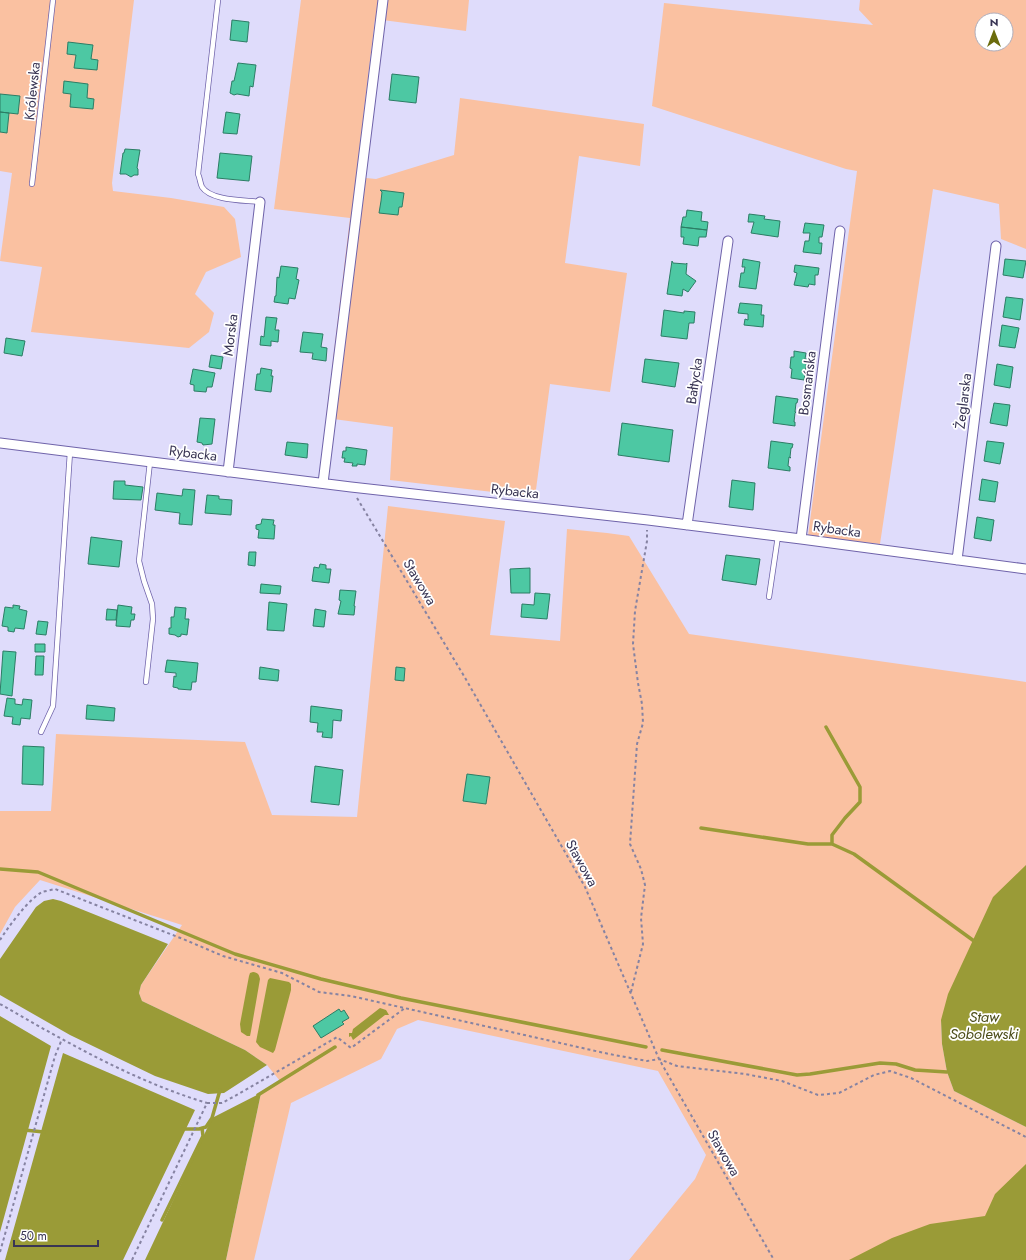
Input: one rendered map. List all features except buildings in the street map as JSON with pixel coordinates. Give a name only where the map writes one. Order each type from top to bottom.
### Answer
[{"type":"street","points":[[323,483],[382,0]]},
{"type":"street","name":"Morska","points":[[228,472],[260,202]]},
{"type":"street","name":"Bosmańska","points":[[801,539],[840,231]]},
{"type":"street","name":"Bałtycka","points":[[687,525],[728,241]]},
{"type":"street","name":"Żeglarska","points":[[956,560],[996,246]]},
{"type":"street","name":"Rybacka","points":[[0,443],[228,472],[648,520],[1026,569]]},
{"type":"lane","name":"Królewska","points":[[32,184],[53,0]]},
{"type":"lane","points":[[218,0],[198,174],[202,187],[212,195],[227,199],[260,202]]},
{"type":"lane","points":[[42,732],[53,706],[70,452]]},
{"type":"lane","points":[[146,682],[153,619],[152,604],[139,561],[150,462]]},
{"type":"lane","points":[[769,597],[778,536]]},
{"type":"path","name":"Stawowa","points":[[351,486],[464,676],[585,887],[659,1059],[774,1260]]},
{"type":"path","points":[[631,993],[643,944],[641,918],[645,885],[641,869],[630,844],[637,744],[643,723],[642,704],[633,644],[635,611],[647,541],[648,520]]},
{"type":"path","points":[[0,940],[30,902],[42,892],[55,890],[168,933],[223,956],[282,973],[319,992],[351,996],[609,1054],[647,1061],[659,1059],[677,1066],[745,1074],[782,1081],[818,1095],[839,1093],[874,1075],[890,1072],[911,1078],[1026,1137]]},
{"type":"path","points":[[0,1004],[62,1039],[118,1068],[189,1098],[208,1103],[221,1103],[233,1097],[337,1037],[351,1048],[405,1008]]},
{"type":"path","points":[[0,1252],[32,1135],[55,1056],[62,1039]]},
{"type":"path","points":[[132,1260],[208,1103]]},
{"type":"shaded area","points":[[0,0],[134,0],[112,183],[113,191],[171,198],[224,207],[235,219],[241,257],[206,272],[195,294],[214,313],[209,332],[189,348],[31,332],[42,267],[0,261],[12,173],[0,171]]},
{"type":"shaded area","points":[[301,0],[469,0],[466,31],[375,19],[356,177],[376,179],[454,155],[460,98],[644,124],[640,166],[579,156],[565,263],[627,273],[610,392],[550,384],[535,497],[390,480],[393,427],[326,418],[350,218],[274,209]]},
{"type":"shaded area","points":[[860,0],[1026,0],[1026,249],[1001,239],[999,204],[933,189],[880,544],[808,536],[857,171],[846,169],[652,106],[664,3],[873,25],[859,10]]},
{"type":"shaded area","points":[[388,506],[505,521],[490,635],[560,641],[567,529],[629,536],[689,634],[1026,682],[1026,940],[941,1021],[942,1044],[947,1072],[954,1091],[1026,1127],[1026,1260],[629,1260],[695,1179],[706,1155],[658,1071],[418,1020],[397,1029],[381,1059],[291,1103],[254,1260],[226,1260],[261,1093],[280,1081],[267,1065],[245,1050],[142,1001],[139,993],[141,985],[182,925],[40,880],[15,907],[0,934],[0,811],[51,811],[56,734],[245,742],[272,815],[357,817]]},
{"type":"water","name":"Staw Sobolewski","points":[[1026,865],[1026,1127],[954,1091],[947,1072],[942,1044],[941,1020],[948,994],[993,897]]},
{"type":"water","points":[[53,899],[168,944],[141,985],[139,993],[142,1001],[245,1050],[267,1065],[224,1093],[208,1094],[155,1076],[70,1035],[0,995],[0,959],[36,907],[44,901]]},
{"type":"water","points":[[253,972],[258,974],[260,979],[250,1036],[247,1036],[241,1032],[240,1024],[249,976],[250,973]]},
{"type":"water","points":[[270,978],[289,982],[291,984],[291,990],[273,1053],[260,1047],[256,1042],[268,980]]},
{"type":"water","points":[[380,1008],[386,1010],[389,1015],[385,1015],[353,1040],[351,1036],[349,1037],[349,1033],[352,1033],[353,1029]]},
{"type":"water","points":[[0,1016],[51,1046],[0,1232]]},
{"type":"water","points":[[63,1053],[195,1110],[123,1260],[5,1260]]},
{"type":"water","points":[[261,1093],[226,1260],[145,1260],[212,1118]]},
{"type":"water","points":[[1026,1164],[1026,1260],[849,1260],[892,1238],[930,1224],[985,1216],[995,1194]]},
{"type":"waterway","points":[[826,727],[860,787],[860,802],[832,835],[832,844]]},
{"type":"waterway","points":[[701,828],[808,844],[832,844],[854,854],[974,941]]},
{"type":"waterway","points":[[0,869],[38,872],[235,954],[321,979],[401,998],[646,1047]]},
{"type":"waterway","points":[[258,1095],[335,1047]]},
{"type":"waterway","points":[[662,1050],[797,1075],[880,1063],[896,1064],[915,1070],[947,1072]]},
{"type":"waterway","points":[[182,1129],[199,1129],[206,1127],[212,1118],[220,1090]]},
{"type":"waterway","points":[[162,1220],[203,1136],[202,1128]]},
{"type":"waterway","points":[[24,1130],[44,1132]]}]
